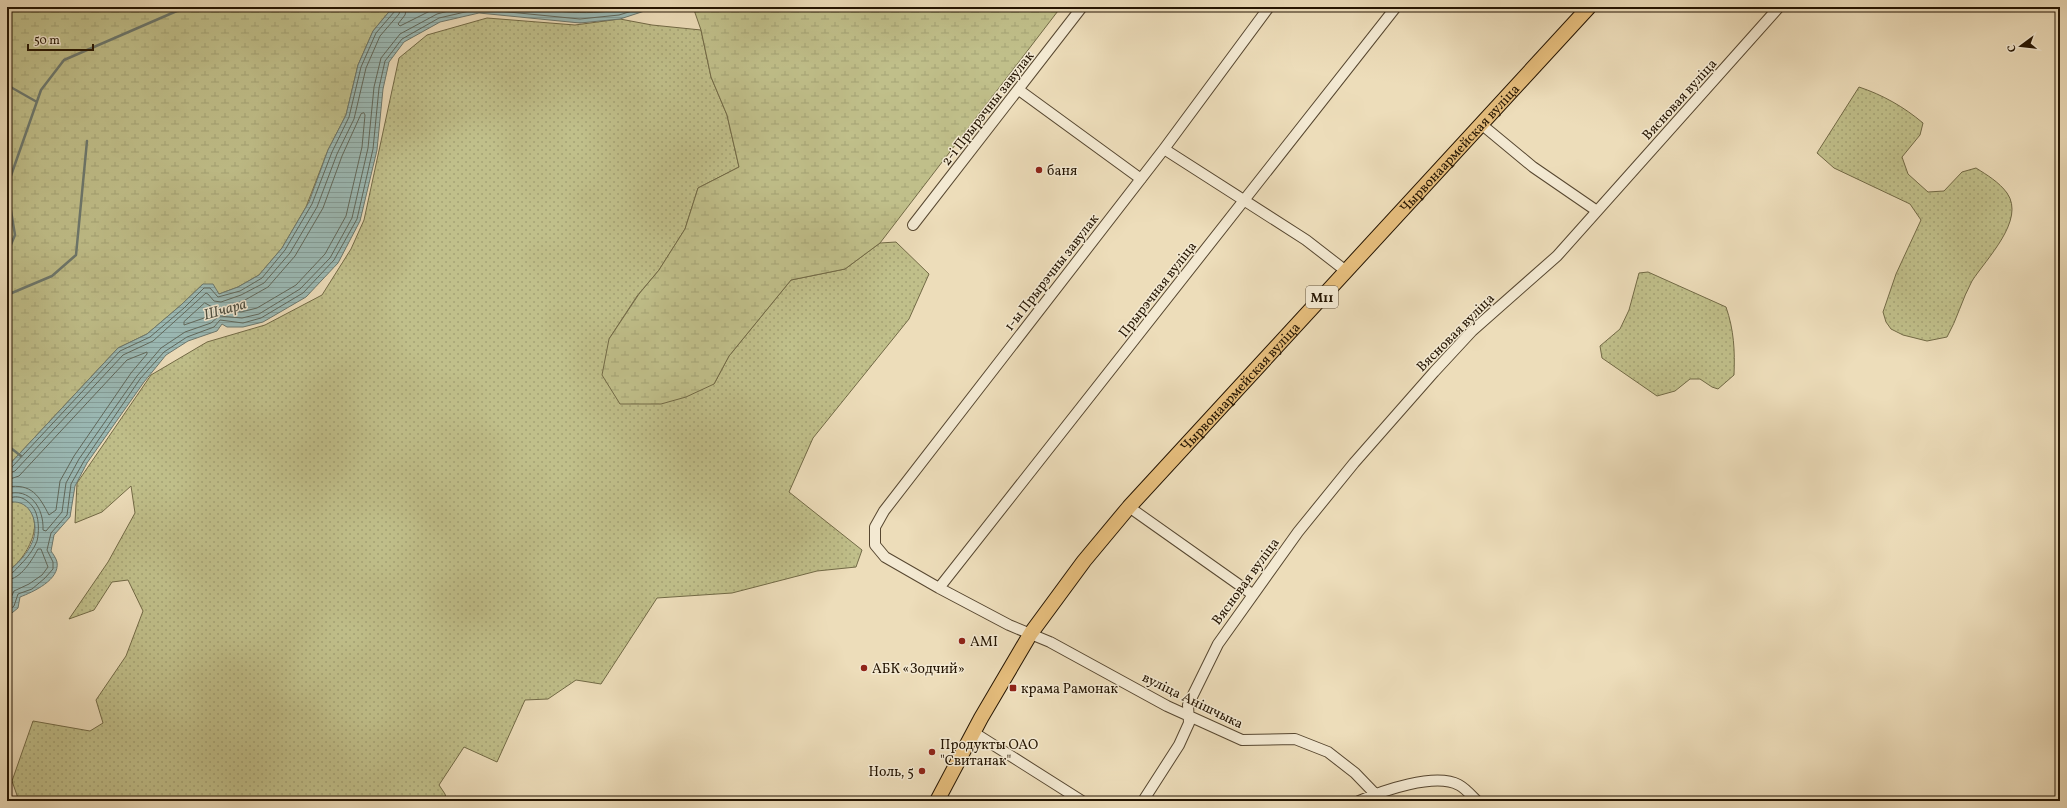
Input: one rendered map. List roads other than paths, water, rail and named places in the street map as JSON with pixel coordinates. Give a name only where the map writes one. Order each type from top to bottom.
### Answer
[{"type":"highway","name":"Чырвонаармейская вуліца","points":[[937,801],[973,732],[1031,633],[1084,561],[1129,508],[1589,7]]},
{"type":"street","name":"2-і Прырэчны завулак","points":[[913,225],[1082,7]]},
{"type":"street","name":"1-ы Прырэчны завулак","points":[[885,557],[875,544],[876,527],[884,511],[1164,149],[1269,7]]},
{"type":"street","name":"Прырэчная вуліца","points":[[939,588],[1245,201],[1396,7]]},
{"type":"street","name":"Вясновая вуліца","points":[[1143,801],[1179,745],[1189,723],[1188,710],[1218,644],[1252,594],[1298,532],[1349,469],[1434,372],[1472,331],[1557,256],[1779,7]]},
{"type":"street","points":[[1019,90],[1141,179]]},
{"type":"street","points":[[1481,124],[1533,167],[1597,211]]},
{"type":"street","points":[[1164,149],[1306,240],[1346,271]]},
{"type":"street","points":[[1129,508],[1252,594]]},
{"type":"street","name":"вуліца Анішчыка","points":[[885,557],[939,588],[1009,625],[1031,633],[1188,710],[1242,740],[1294,739],[1328,752],[1355,773],[1380,797]]},
{"type":"street","points":[[973,732],[1082,801]]},
{"type":"street","points":[[1359,801],[1380,797],[1408,784],[1436,781],[1458,784],[1478,801]]},
{"type":"water","name":"Шчара","points":[[393,7],[657,7],[620,19],[580,23],[479,13],[440,22],[404,42],[389,62],[383,89],[377,150],[360,221],[338,263],[306,297],[263,322],[243,327],[227,327],[222,324],[217,331],[188,341],[166,355],[144,382],[87,463],[75,486],[70,517],[54,535],[51,551],[57,562],[57,568],[54,574],[50,580],[32,592],[20,597],[18,608],[7,617],[7,572],[26,554],[33,540],[35,527],[32,514],[24,505],[18,502],[11,502],[7,506],[7,467],[118,348],[147,334],[203,284],[213,284],[219,294],[238,287],[259,275],[282,248],[309,202],[328,150],[346,115],[358,65],[373,31]]},
{"type":"waterway","points":[[7,254],[15,235],[7,187],[41,90],[64,60],[186,7]]},
{"type":"waterway","points":[[7,85],[37,102]]},
{"type":"waterway","points":[[7,295],[52,276],[76,255],[87,141]]},
{"type":"waterway","points":[[7,445],[21,456]]},
{"type":"place","name":"баня","points":[[1039,170]]},
{"type":"place","name":"AMI","points":[[962,641]]},
{"type":"place","name":"АБК «Зодчий»","points":[[864,668]]},
{"type":"place","name":"крама Рамонак","points":[[1013,688]]},
{"type":"place","name":"Продукты ОАО \"Свитанак\"","points":[[932,752]]},
{"type":"place","name":"Ноль, 5","points":[[922,771]]}]
